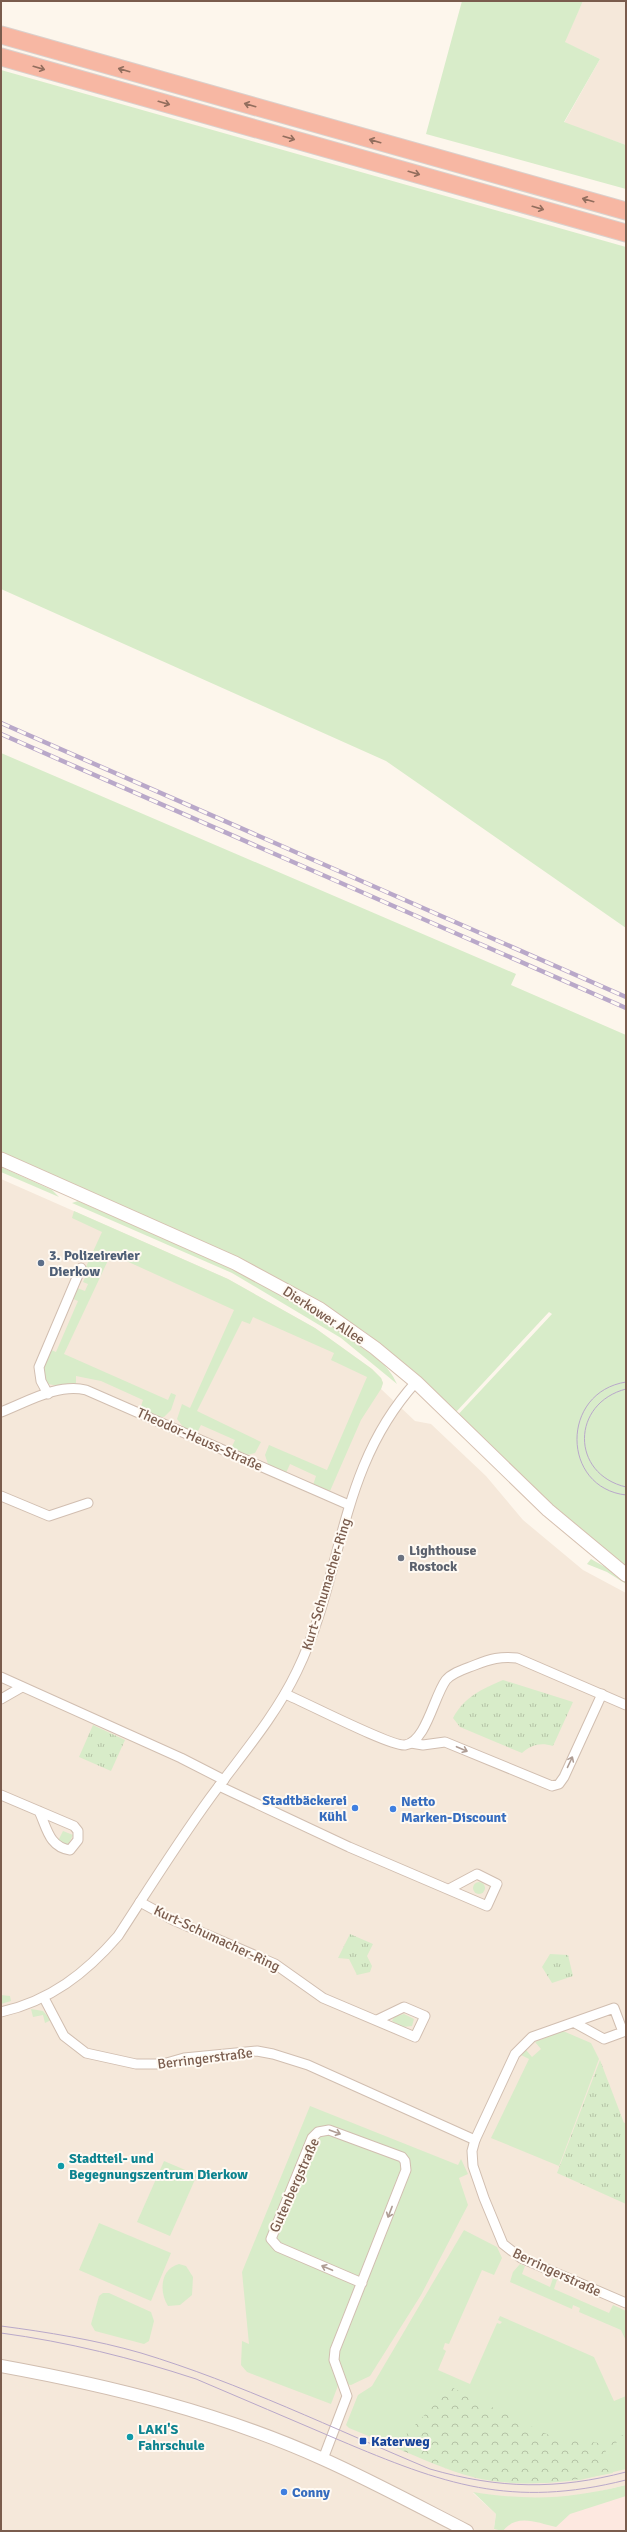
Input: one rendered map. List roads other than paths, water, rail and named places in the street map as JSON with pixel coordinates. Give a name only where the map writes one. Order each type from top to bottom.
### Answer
[{"type":"highway","points":[[1,35],[626,211]]},
{"type":"highway","points":[[1,57],[626,233]]},
{"type":"main road","name":"Dierkower Allee","points":[[1,1159],[261,1276],[320,1309],[355,1333],[416,1382],[548,1510],[626,1575]]},
{"type":"main road","name":"Dierkower Allee","points":[[595,1550],[626,1570]]},
{"type":"street","points":[[48,1394],[41,1381],[39,1367],[81,1268]]},
{"type":"street","name":"Kurt-Schumacher-Ring","points":[[1,2012],[44,1998],[78,1976],[100,1956],[118,1936],[221,1783],[285,1694],[306,1652],[315,1626],[349,1505],[372,1444],[390,1413],[416,1382]]},
{"type":"street","name":"Theodor-Heuss-Straße","points":[[1,1412],[68,1388],[86,1390],[349,1505]]},
{"type":"street","points":[[1,1496],[49,1516],[88,1503]]},
{"type":"street","points":[[411,1743],[421,1732],[446,1681],[457,1672],[490,1659],[507,1657],[517,1658],[626,1705]]},
{"type":"street","points":[[1,1677],[181,1758],[221,1783],[349,1847],[487,1906],[497,1884],[477,1874],[449,1889]]},
{"type":"street","points":[[1,1699],[22,1687]]},
{"type":"street","points":[[285,1694],[397,1745],[411,1743],[424,1746],[445,1742],[552,1786],[559,1784],[564,1776],[602,1694]]},
{"type":"street","points":[[1,1795],[39,1811],[74,1826],[78,1831],[78,1840],[70,1850],[60,1848],[53,1843],[39,1811]]},
{"type":"street","name":"Kurt-Schumacher-Ring","points":[[140,1902],[173,1920],[275,1964],[323,1998],[415,2037],[425,2016],[404,2007],[377,2020]]},
{"type":"street","name":"Berringerstraße","points":[[44,1998],[64,2036],[86,2053],[136,2064],[163,2064],[184,2058],[257,2051],[273,2054],[308,2065],[476,2140]]},
{"type":"street","name":"Berringerstraße","points":[[574,2023],[604,2039],[623,2032],[614,2008],[574,2023],[544,2032],[523,2044],[515,2054],[476,2140],[472,2152],[473,2166],[487,2205],[507,2248],[521,2258],[626,2303]]},
{"type":"street","name":"Gutenbergstraße","points":[[323,2459],[348,2396],[334,2360],[335,2350],[362,2283],[406,2165],[402,2157],[329,2130],[323,2130],[312,2138],[271,2239],[278,2247],[362,2283]]},
{"type":"street","points":[[1,2366],[60,2376],[151,2398],[224,2421],[323,2459],[467,2531]]},
{"type":"tram line","points":[[626,1382],[604,1389],[589,1403],[580,1420],[577,1440],[580,1459],[589,1476],[605,1489],[626,1495]]},
{"type":"tram line","points":[[626,1389],[608,1397],[595,1408],[587,1423],[584,1438],[587,1454],[595,1468],[608,1480],[626,1487]]},
{"type":"tram line","points":[[1,2326],[89,2340],[141,2353],[178,2365],[251,2392],[430,2469],[455,2476],[528,2485],[576,2482],[626,2472]]},
{"type":"tram line","points":[[1,2333],[75,2346],[148,2364],[196,2379],[376,2456],[445,2480],[512,2492],[547,2492],[585,2488],[626,2480]]},
{"type":"railway","points":[[1,723],[626,997]]},
{"type":"railway","points":[[1,734],[626,1008]]},
{"type":"place","name":"3. Polizeirevier Dierkow","points":[[41,1263]]},
{"type":"place","name":"Lighthouse Rostock","points":[[401,1558]]},
{"type":"place","name":"Stadtbäckerei Kühl","points":[[355,1808]]},
{"type":"place","name":"Netto Marken-Discount","points":[[393,1809]]},
{"type":"place","name":"Stadtteil- und Begegnungszentrum Dierkow","points":[[61,2166]]},
{"type":"place","name":"LAKI'S Fahrschule","points":[[130,2437]]},
{"type":"place","name":"Katerweg","points":[[363,2441]]},
{"type":"place","name":"Conny","points":[[284,2492]]}]
